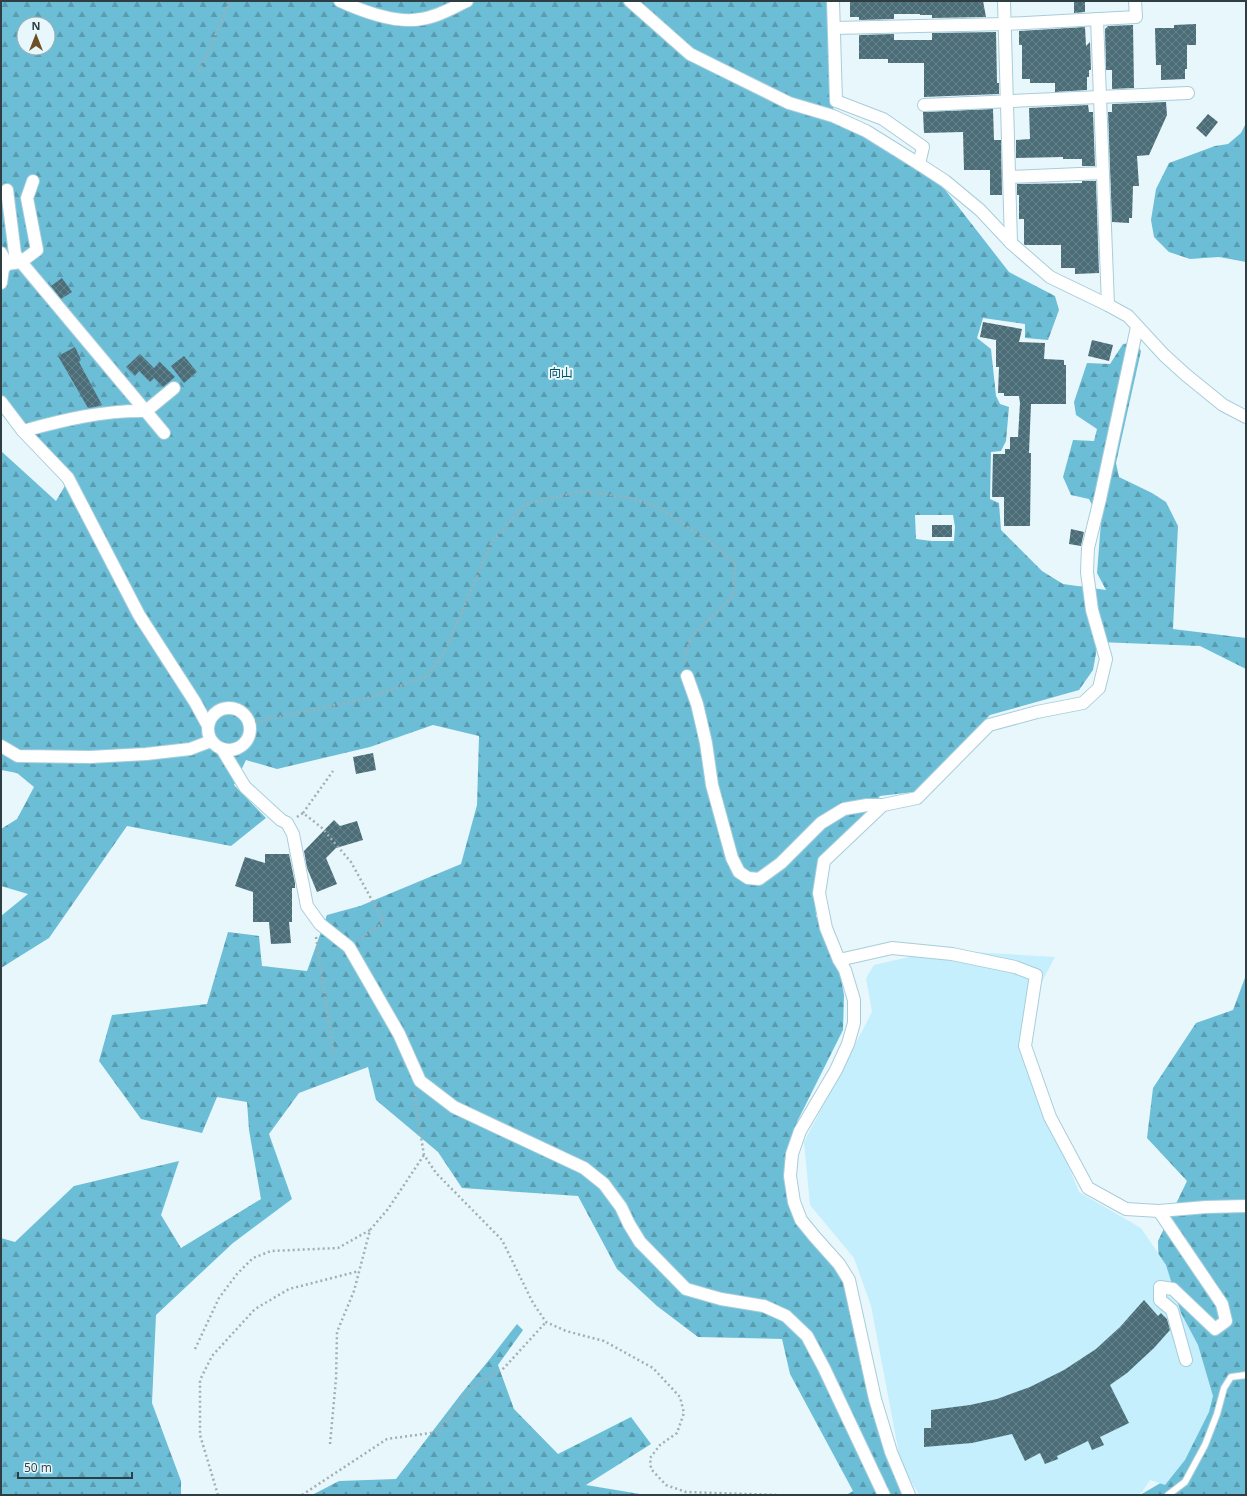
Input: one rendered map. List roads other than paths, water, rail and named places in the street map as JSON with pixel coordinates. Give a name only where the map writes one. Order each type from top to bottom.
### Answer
[{"type":"street","points":[[340,1],[389,19],[420,20],[467,1]]},
{"type":"street","points":[[630,1],[690,54],[789,103],[833,116],[866,131],[945,181],[980,210],[1011,243],[1050,277],[1128,316],[1164,355],[1186,375],[1223,405],[1246,417]]},
{"type":"street","points":[[833,1],[836,101],[883,119],[923,147],[919,164]]},
{"type":"street","points":[[1004,1],[1011,243]]},
{"type":"street","points":[[834,28],[1005,24],[1136,17],[1135,1]]},
{"type":"street","points":[[1097,19],[1108,305]]},
{"type":"street","points":[[924,105],[1188,93]]},
{"type":"street","points":[[1009,177],[1103,173]]},
{"type":"street","points":[[1,283],[3,269],[7,264],[21,262],[37,250],[27,198],[33,181]]},
{"type":"street","points":[[7,190],[15,254],[164,433]]},
{"type":"street","points":[[1,253],[7,264]]},
{"type":"street","points":[[687,676],[699,712],[706,743],[712,785],[732,858],[739,872],[748,878],[759,879],[781,863],[821,823],[844,809],[866,804],[883,804],[916,798],[989,725],[1037,712],[1083,703],[1099,688],[1106,659],[1092,610],[1087,572],[1088,548],[1100,500],[1137,327]]},
{"type":"street","points":[[23,431],[60,421],[123,410],[146,411],[174,388]]},
{"type":"street","points":[[1,402],[23,431],[68,478],[139,615],[208,726]]},
{"type":"street","points":[[222,749],[228,750],[241,747],[250,736],[250,723],[246,715],[240,710],[232,707],[216,711],[210,718],[208,734],[211,741],[222,749],[245,787],[281,820],[287,823],[293,834],[307,906],[320,924],[349,947],[399,1034],[420,1081],[454,1107],[584,1168],[604,1184],[621,1206],[629,1224],[640,1242],[686,1289],[721,1299],[764,1306],[786,1316],[807,1336],[824,1368],[884,1495]]},
{"type":"street","points":[[1,746],[18,756],[90,757],[178,751],[190,749],[211,741]]},
{"type":"street","points":[[883,804],[824,861],[819,893],[826,928],[839,960],[846,970],[854,1000],[854,1023],[848,1044],[836,1070],[800,1131],[792,1154],[790,1176],[794,1202],[801,1220],[839,1264],[849,1280],[875,1399],[891,1452],[909,1495]]},
{"type":"street","points":[[839,960],[892,948],[952,954],[1015,967],[1036,975],[1025,1046],[1050,1117],[1088,1188],[1126,1209],[1159,1211],[1206,1207],[1246,1206]]},
{"type":"street","points":[[1159,1211],[1222,1304],[1226,1321],[1215,1329],[1172,1289],[1160,1287],[1160,1300],[1172,1310],[1186,1360]]},
{"type":"lane","points":[[1168,1495],[1185,1482],[1205,1445],[1217,1414],[1224,1388],[1231,1377],[1246,1375]]},
{"type":"park label","name":"向山","points":[[561,373]]}]
